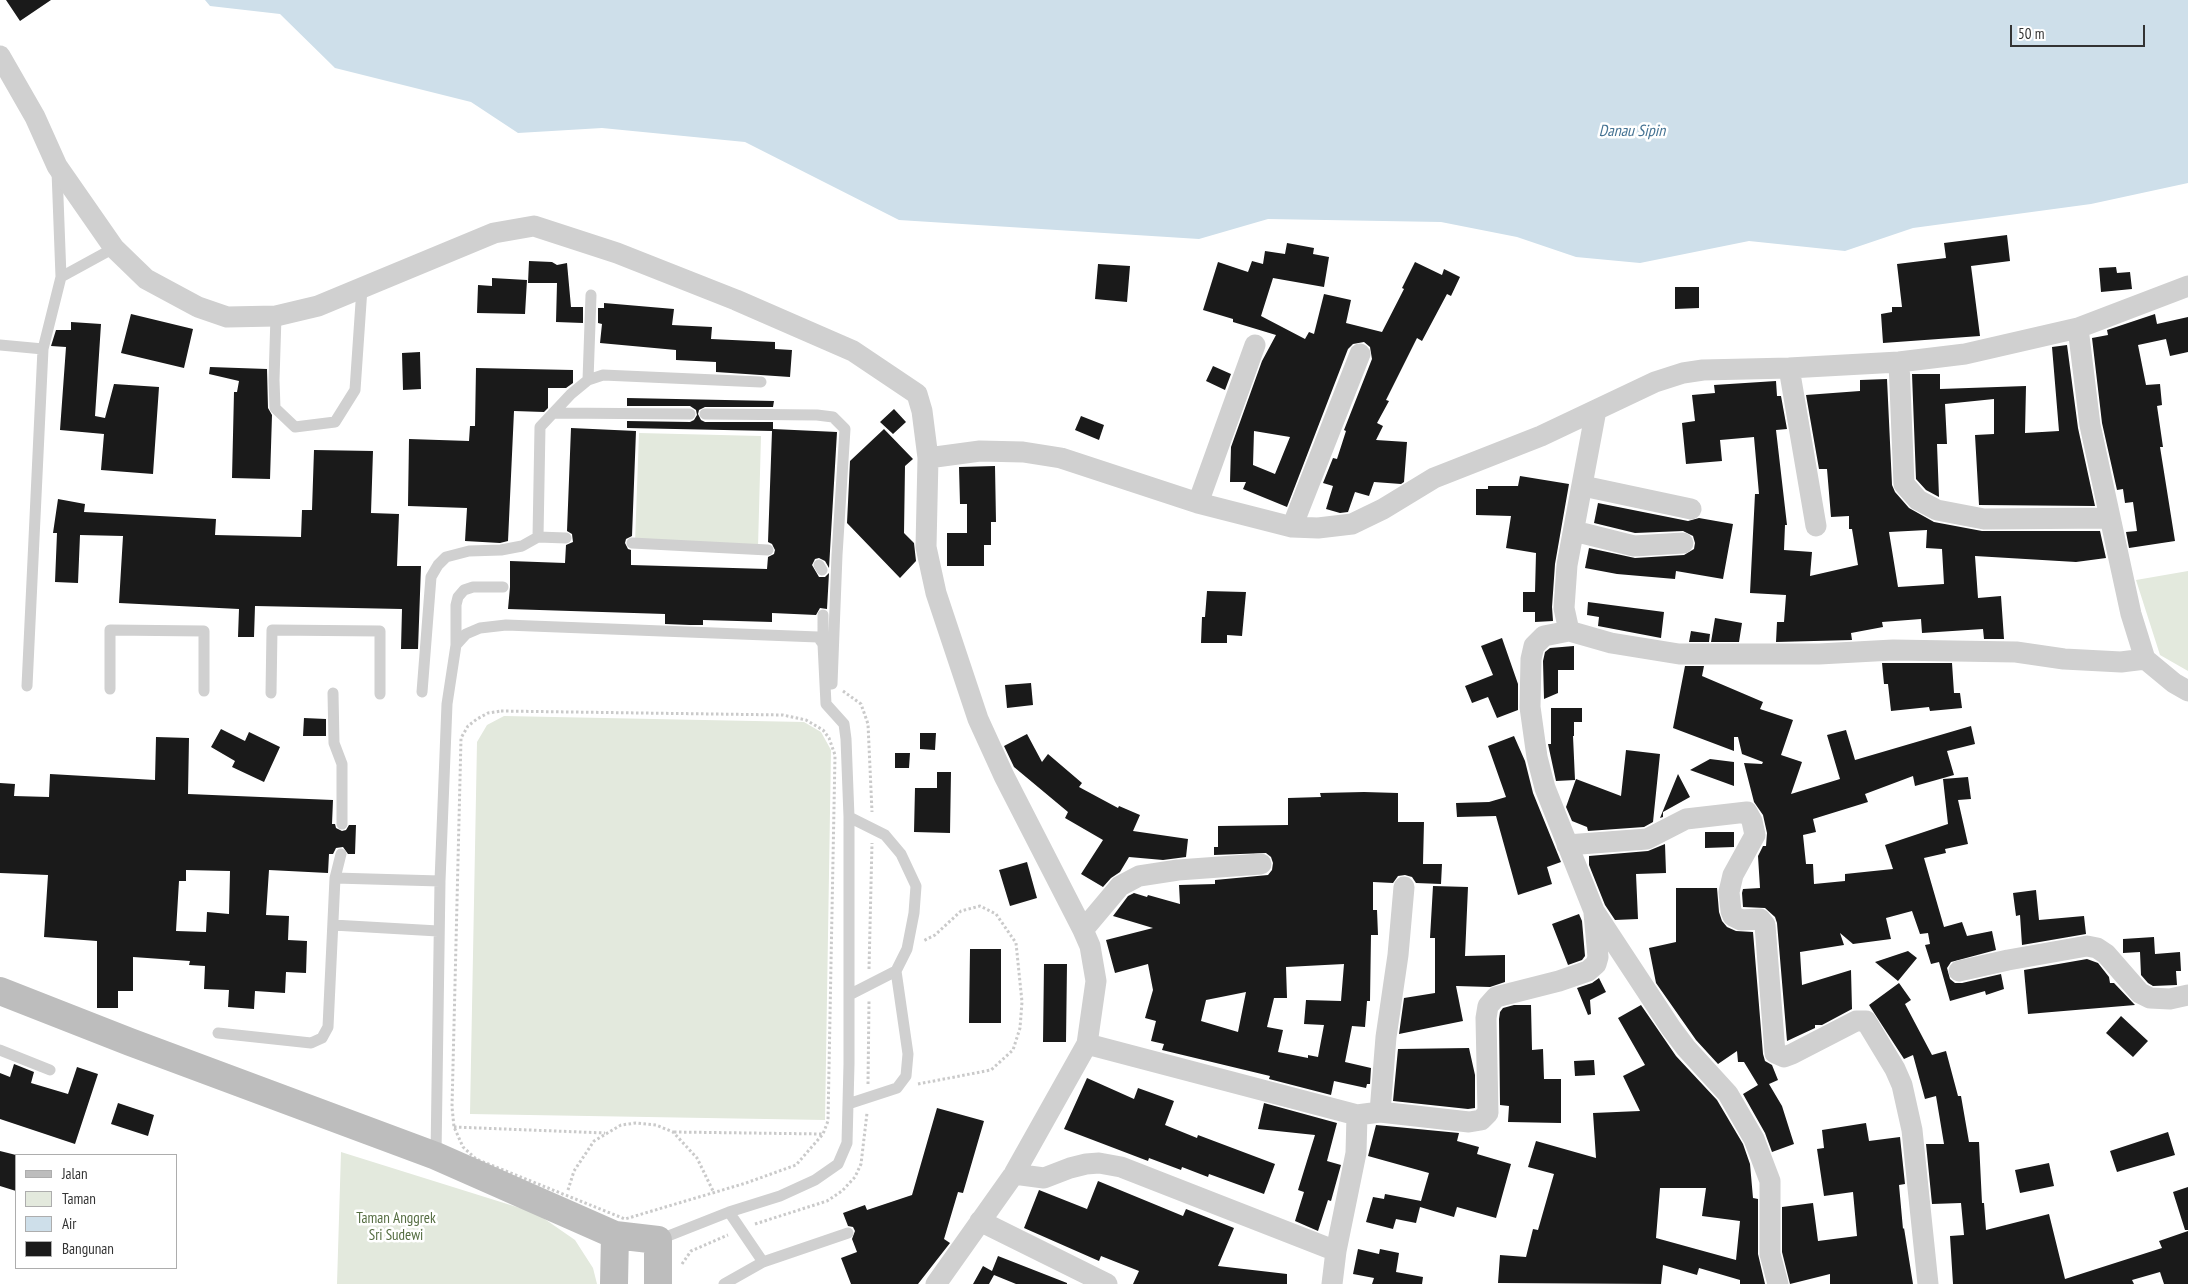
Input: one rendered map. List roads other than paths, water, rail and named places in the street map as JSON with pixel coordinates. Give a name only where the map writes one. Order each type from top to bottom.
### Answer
[{"type":"main road","points":[[0,991],[130,1042],[436,1156],[615,1235],[658,1240],[658,1284]]},
{"type":"main road","points":[[614,1284],[615,1235]]},
{"type":"street","points":[[0,56],[35,117],[57,166],[114,248],[146,279],[198,307],[227,316],[276,316],[318,306],[494,233],[534,226],[617,253],[736,300],[853,351],[917,394],[922,411],[928,458],[926,546],[936,593],[978,719],[1004,776],[1083,930],[1090,946],[1096,981],[1088,1044],[1014,1174],[936,1284]]},
{"type":"street","points":[[928,458],[980,451],[1023,452],[1061,458],[1198,503],[1292,527],[1318,528],[1352,524],[1383,509],[1434,478],[1459,470],[1541,436],[1656,382],[1683,373],[1703,370],[1789,368],[1899,362],[1965,354],[2078,328],[2188,286]]},
{"type":"street","points":[[2078,328],[2090,425],[2131,614],[2145,659],[2174,683],[2188,691]]},
{"type":"street","points":[[1198,503],[1255,345]]},
{"type":"street","points":[[1292,527],[1360,354]]},
{"type":"street","points":[[1899,362],[1904,484],[1918,500],[1937,510],[1984,519],[2110,518]]},
{"type":"street","points":[[1789,368],[1816,526]]},
{"type":"street","points":[[1569,632],[1564,608],[1567,565],[1596,410]]},
{"type":"street","points":[[1583,486],[1691,509]]},
{"type":"street","points":[[1574,531],[1634,546],[1683,543]]},
{"type":"street","points":[[1778,1284],[1770,1254],[1770,1181],[1754,1139],[1728,1094],[1676,1035],[1594,911],[1545,788],[1537,757],[1530,707],[1534,646],[1544,636],[1569,632],[1611,642],[1679,654],[1819,654],[1893,650],[2016,652],[2064,659],[2121,662],[2145,659]]},
{"type":"street","points":[[1567,845],[1647,839],[1686,819],[1747,812],[1755,834],[1733,875],[1729,892],[1731,911],[1733,916],[1741,920],[1760,919],[1765,925],[1775,1054],[1784,1057],[1856,1021],[1866,1021],[1895,1069],[1902,1085],[1912,1130],[1928,1284]]},
{"type":"street","points":[[1083,930],[1120,886],[1139,876],[1178,870],[1260,864]]},
{"type":"street","points":[[1380,1112],[1386,1037],[1404,887]]},
{"type":"street","points":[[1088,1044],[1358,1115],[1380,1112],[1468,1122],[1482,1120],[1488,1113],[1486,1018],[1488,1006],[1496,997],[1559,981],[1588,971],[1596,964],[1598,958],[1594,911]]},
{"type":"street","points":[[1959,971],[2087,946],[2097,948],[2106,954],[2140,993],[2150,998],[2170,999],[2188,995]]},
{"type":"street","points":[[1332,1284],[1336,1251],[1356,1153],[1358,1115]]},
{"type":"street","points":[[1014,1174],[1044,1178],[1086,1164],[1099,1163],[1121,1167],[1336,1251]]},
{"type":"street","points":[[980,1221],[1107,1284]]},
{"type":"lane","points":[[27,686],[43,349],[60,277],[57,166]]},
{"type":"lane","points":[[60,277],[114,248]]},
{"type":"lane","points":[[276,316],[275,408],[295,427],[335,422],[355,390],[362,288]]},
{"type":"lane","points":[[588,380],[591,295]]},
{"type":"lane","points":[[0,345],[43,349]]},
{"type":"lane","points":[[538,537],[540,427],[571,394],[588,380],[603,376],[761,382]]},
{"type":"lane","points":[[553,412],[690,414]]},
{"type":"lane","points":[[705,414],[817,415],[832,417],[845,429],[837,555],[832,684]]},
{"type":"lane","points":[[422,692],[431,577],[438,565],[446,557],[469,551],[501,550],[522,546],[538,537],[566,538]]},
{"type":"lane","points":[[632,543],[768,550]]},
{"type":"lane","points":[[436,1156],[438,931],[447,704],[456,645],[456,605],[458,597],[464,590],[474,587],[503,587]]},
{"type":"lane","points":[[658,1240],[729,1212],[780,1196],[815,1180],[838,1164],[847,1143],[849,995],[846,739],[844,724],[826,704],[823,615]]},
{"type":"lane","points":[[456,645],[466,634],[480,628],[506,625],[807,636],[818,638],[823,644]]},
{"type":"lane","points":[[110,689],[110,630],[204,631],[204,691]]},
{"type":"lane","points":[[271,693],[272,630],[380,632],[380,694]]},
{"type":"lane","points":[[333,693],[334,743],[342,764],[342,824]]},
{"type":"lane","points":[[848,817],[885,835],[902,854],[916,886],[907,949],[896,971],[908,1054],[906,1076],[897,1088],[848,1104]]},
{"type":"lane","points":[[218,1033],[311,1043],[322,1038],[328,1026],[335,878],[341,854]]},
{"type":"lane","points":[[335,878],[440,881]]},
{"type":"lane","points":[[333,925],[438,931]]},
{"type":"lane","points":[[849,995],[896,971]]},
{"type":"lane","points":[[0,1050],[50,1070]]},
{"type":"lane","points":[[729,1212],[763,1262]]},
{"type":"lane","points":[[724,1284],[763,1262],[848,1233]]},
{"type":"water","name":"Danau Sipin","points":[[205,0],[2188,0],[2188,183],[2091,204],[1913,228],[1845,251],[1749,241],[1640,263],[1576,257],[1517,237],[1441,222],[1268,219],[1199,239],[899,220],[745,142],[602,128],[518,133],[471,102],[335,68],[280,14],[210,6]]},
{"type":"park label","name":"Taman Anggrek Sri Sudewi","points":[[396,1228]]}]
